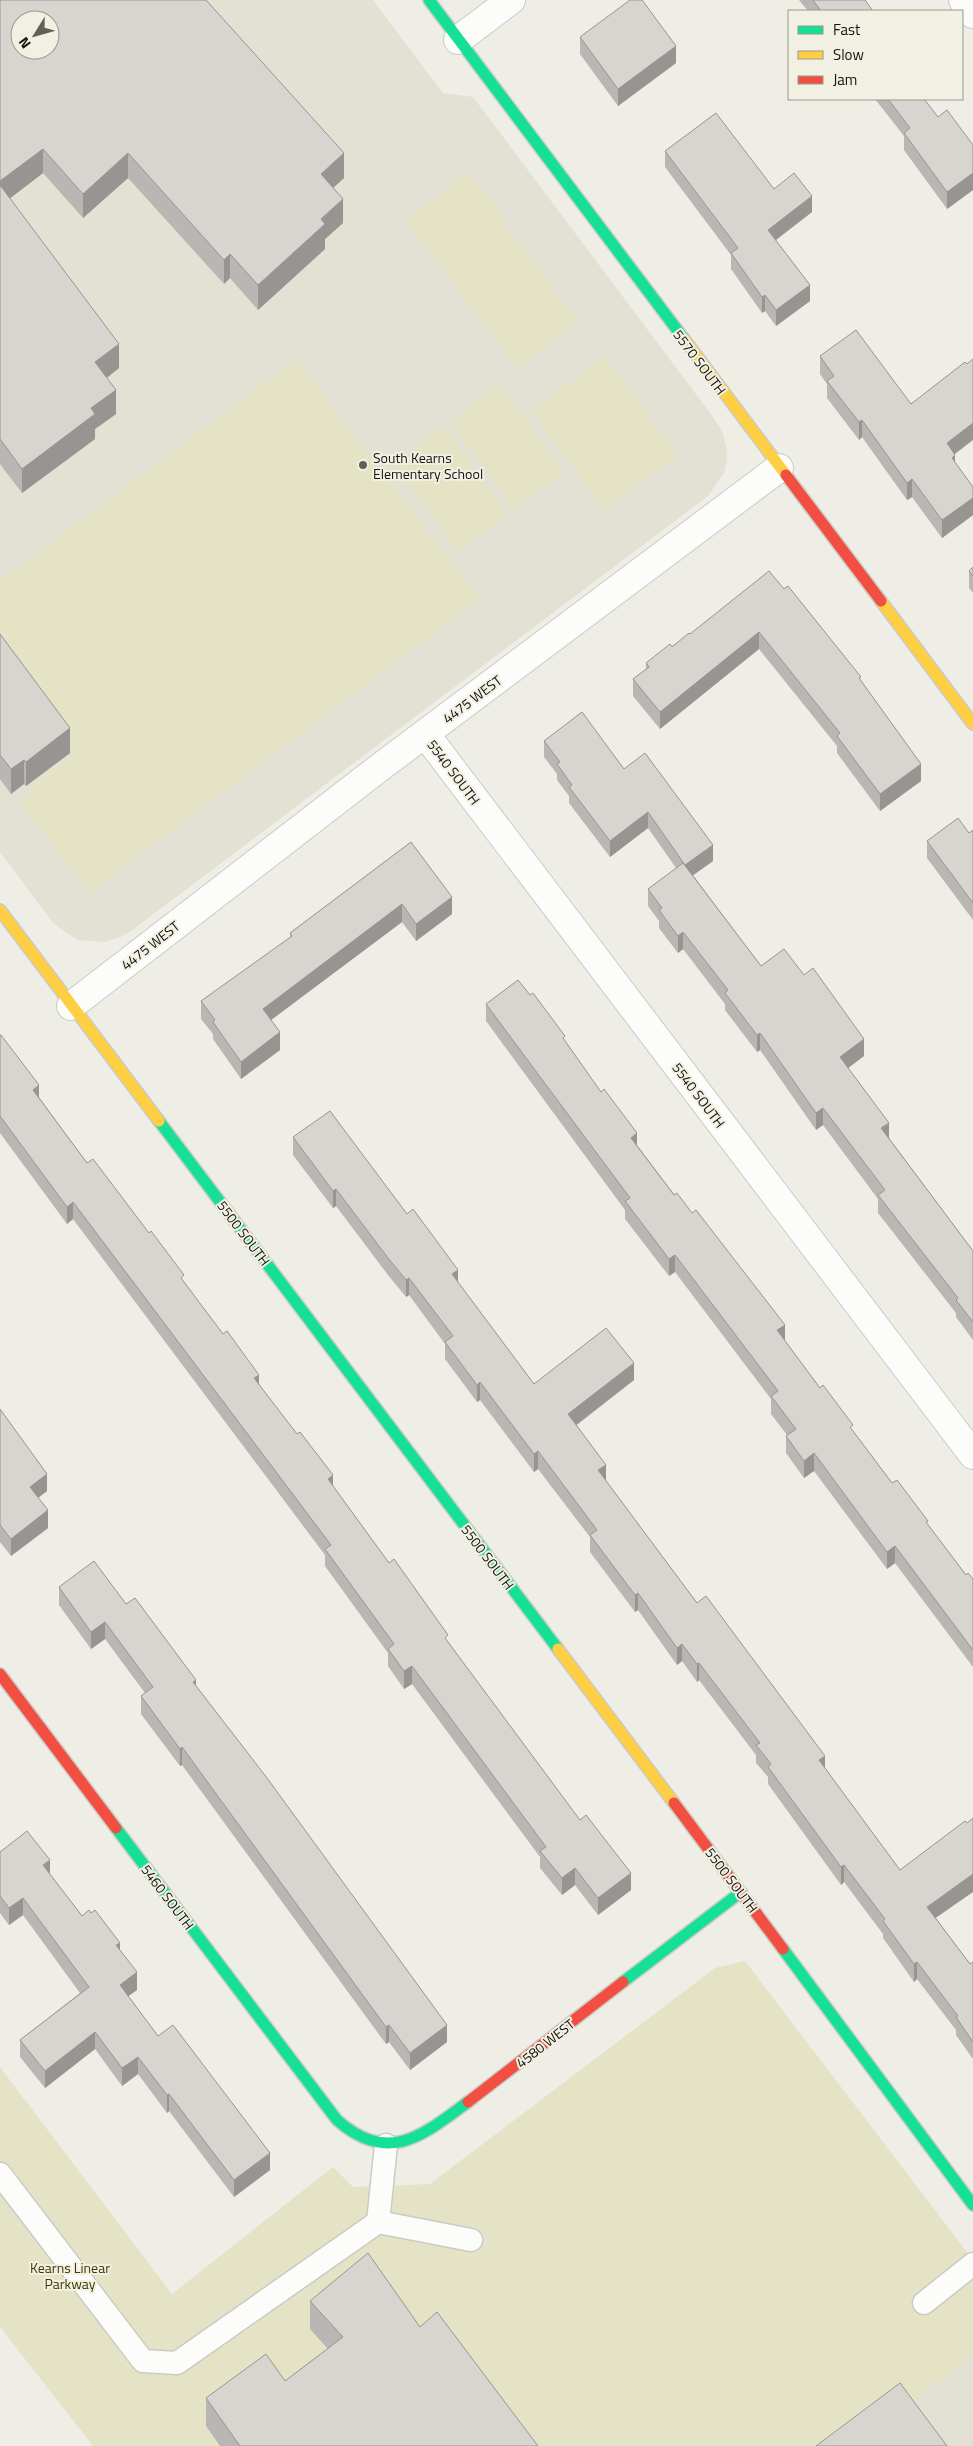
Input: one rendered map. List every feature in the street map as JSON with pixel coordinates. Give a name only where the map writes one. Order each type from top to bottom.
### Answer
[{"type":"street","name":"5570 SOUTH","points":[[429,0],[973,724]]},
{"type":"street","points":[[458,40],[511,0]]},
{"type":"street","points":[[963,0],[973,14]]},
{"type":"street","name":"4475 WEST","points":[[71,1006],[382,765],[426,735],[779,468]]},
{"type":"street","name":"5540 SOUTH","points":[[426,735],[973,1455]]},
{"type":"street","name":"5500 SOUTH","points":[[0,910],[742,1892],[973,2205]]},
{"type":"street","name":"5460 SOUTH","points":[[0,1674],[337,2120]]},
{"type":"street","name":"4580 WEST","points":[[337,2120],[349,2133],[365,2142],[386,2145],[412,2140],[437,2126],[742,1892]]},
{"type":"lane","points":[[378,2222],[386,2145]]},
{"type":"lane","points":[[0,2174],[142,2361],[177,2364],[378,2222],[471,2240]]},
{"type":"lane","points":[[924,2303],[973,2264]]},
{"type":"shaded area","name":"South Kearns Elementary School","points":[[0,0],[373,0],[443,93],[473,97],[713,417],[722,431],[726,446],[727,458],[724,473],[708,496],[131,931],[105,942],[77,940],[53,923],[0,852]]},
{"type":"shaded area","points":[[973,2356],[973,2446],[853,2446]]},
{"type":"green space","points":[[469,171],[506,219],[503,222],[579,322],[517,368],[406,221]]},
{"type":"green space","points":[[605,357],[676,452],[675,457],[605,510],[531,411]]},
{"type":"green space","points":[[297,359],[479,599],[91,892],[19,804],[30,795],[26,790],[74,753],[0,656],[0,581]]},
{"type":"green space","points":[[500,384],[564,473],[514,509],[450,421]]},
{"type":"green space","points":[[444,426],[508,514],[458,551],[393,463]]},
{"type":"green space","name":"Kearns Linear Parkway","points":[[745,1961],[973,2260],[973,2356],[853,2446],[93,2446],[0,2327],[0,2067],[172,2294],[333,2167],[353,2187],[430,2184],[715,1968]]},
{"type":"building","points":[[0,0],[206,0],[344,153],[321,174],[343,199],[321,219],[325,224],[258,285],[230,254],[224,260],[128,153],[83,194],[43,149],[0,181]]},
{"type":"building","points":[[630,0],[642,0],[676,46],[618,89],[580,37]]},
{"type":"building","points":[[813,0],[865,0],[872,10],[820,10]]},
{"type":"building","points":[[889,100],[925,100],[938,117],[947,110],[973,145],[973,173],[947,192],[904,133],[910,128]]},
{"type":"building","points":[[716,113],[774,189],[794,173],[812,196],[768,230],[810,285],[776,310],[765,295],[762,297],[731,253],[738,248],[665,151]]},
{"type":"building","points":[[0,185],[119,344],[95,362],[116,390],[91,408],[95,414],[22,469],[0,439]]},
{"type":"building","points":[[856,330],[911,404],[965,362],[967,364],[973,359],[973,423],[947,443],[955,455],[952,458],[973,487],[973,498],[942,520],[912,479],[907,483],[862,420],[859,422],[827,381],[834,376],[820,356]]},
{"type":"building","points":[[973,567],[973,576],[969,571]]},
{"type":"building","points":[[769,571],[784,589],[788,586],[861,677],[859,678],[921,764],[880,794],[837,736],[840,733],[759,632],[660,712],[633,679],[649,667],[646,663],[670,644],[672,647],[690,634]]},
{"type":"building","points":[[0,634],[70,728],[26,762],[24,760],[11,769],[0,755]]},
{"type":"building","points":[[582,712],[624,769],[645,753],[713,845],[685,865],[648,812],[610,841],[569,787],[572,785],[557,764],[560,762],[544,741]]},
{"type":"building","points":[[958,818],[969,833],[973,830],[973,903],[927,841]]},
{"type":"building","points":[[411,842],[452,897],[416,924],[402,904],[263,1009],[280,1032],[241,1062],[201,1001],[292,936],[290,933]]},
{"type":"building","points":[[683,863],[761,966],[784,949],[804,975],[813,968],[864,1039],[840,1057],[889,1123],[881,1128],[973,1251],[973,1322],[956,1300],[958,1298],[878,1195],[885,1190],[823,1108],[816,1113],[760,1033],[757,1035],[725,993],[728,990],[683,932],[678,936],[659,910],[662,908],[648,889]]},
{"type":"building","points":[[518,980],[530,995],[533,993],[565,1036],[563,1038],[601,1092],[604,1089],[637,1133],[631,1138],[674,1195],[677,1193],[692,1213],[696,1210],[785,1325],[777,1330],[820,1388],[823,1385],[853,1425],[850,1427],[892,1483],[897,1480],[966,1575],[968,1573],[973,1579],[973,1650],[895,1546],[887,1552],[814,1453],[804,1461],[786,1436],[796,1429],[771,1396],[778,1391],[675,1255],[669,1259],[625,1201],[630,1198],[486,1004]]},
{"type":"building","points":[[0,1035],[39,1085],[33,1090],[87,1163],[93,1159],[149,1233],[151,1231],[184,1275],[181,1278],[223,1334],[227,1331],[259,1375],[254,1378],[297,1434],[300,1432],[333,1475],[328,1479],[389,1563],[394,1559],[448,1635],[445,1638],[580,1820],[586,1815],[631,1873],[598,1898],[575,1868],[562,1878],[540,1851],[546,1847],[412,1666],[404,1671],[388,1649],[394,1644],[325,1549],[331,1545],[73,1202],[67,1207],[0,1116]]},
{"type":"building","points":[[330,1111],[407,1214],[413,1209],[458,1270],[452,1274],[534,1384],[606,1328],[634,1363],[568,1414],[606,1465],[598,1470],[697,1603],[706,1596],[825,1756],[819,1760],[900,1870],[965,1821],[967,1823],[973,1818],[973,1874],[927,1907],[970,1964],[973,1962],[973,2042],[956,2017],[958,2016],[917,1962],[914,1964],[883,1921],[885,1919],[844,1865],[841,1867],[768,1767],[771,1764],[756,1745],[760,1743],[699,1663],[697,1664],[682,1644],[677,1648],[638,1593],[635,1595],[590,1535],[597,1530],[538,1451],[534,1454],[480,1382],[477,1385],[445,1342],[453,1336],[409,1278],[406,1280],[388,1258],[336,1189],[333,1191],[293,1137]]},
{"type":"building","points":[[0,1409],[47,1474],[30,1487],[48,1510],[11,1539],[0,1525]]},
{"type":"building","points":[[94,1561],[126,1604],[135,1598],[196,1680],[193,1682],[267,1778],[447,2025],[410,2053],[389,2025],[386,2027],[182,1747],[180,1749],[141,1696],[153,1687],[105,1622],[91,1632],[59,1587]]},
{"type":"building","points":[[27,1831],[50,1860],[43,1865],[82,1916],[89,1910],[91,1913],[95,1910],[120,1943],[116,1945],[137,1972],[120,1985],[158,2036],[173,2025],[270,2153],[234,2180],[169,2094],[167,2095],[138,2057],[122,2068],[95,2032],[45,2071],[20,2040],[89,1987],[23,1898],[9,1908],[0,1896],[0,1852]]},
{"type":"building","points":[[368,2253],[420,2327],[437,2312],[538,2446],[240,2446],[206,2398],[266,2354],[285,2381],[343,2337],[310,2301]]},
{"type":"building","points":[[900,2383],[947,2446],[816,2446]]},
{"type":"traffic: fast","points":[[429,0],[684,339]]},
{"type":"traffic: fast","points":[[159,1121],[558,1649]]},
{"type":"traffic: fast","points":[[116,1828],[337,2120],[355,2134],[373,2141],[389,2143],[404,2141],[420,2135],[468,2102]]},
{"type":"traffic: fast","points":[[623,1982],[741,1892]]},
{"type":"traffic: fast","points":[[783,1949],[973,2205]]},
{"type":"traffic: slow","points":[[684,339],[786,475]]},
{"type":"traffic: slow","points":[[881,601],[973,724]]},
{"type":"traffic: slow","points":[[0,910],[159,1121]]},
{"type":"traffic: slow","points":[[558,1649],[674,1803]]},
{"type":"traffic: jam","points":[[786,475],[881,601]]},
{"type":"traffic: jam","points":[[0,1674],[116,1828]]},
{"type":"traffic: jam","points":[[674,1803],[783,1949]]},
{"type":"traffic: jam","points":[[468,2102],[623,1982]]},
{"type":"place","name":"South Kearns Elementary School","points":[[363,465]]}]
